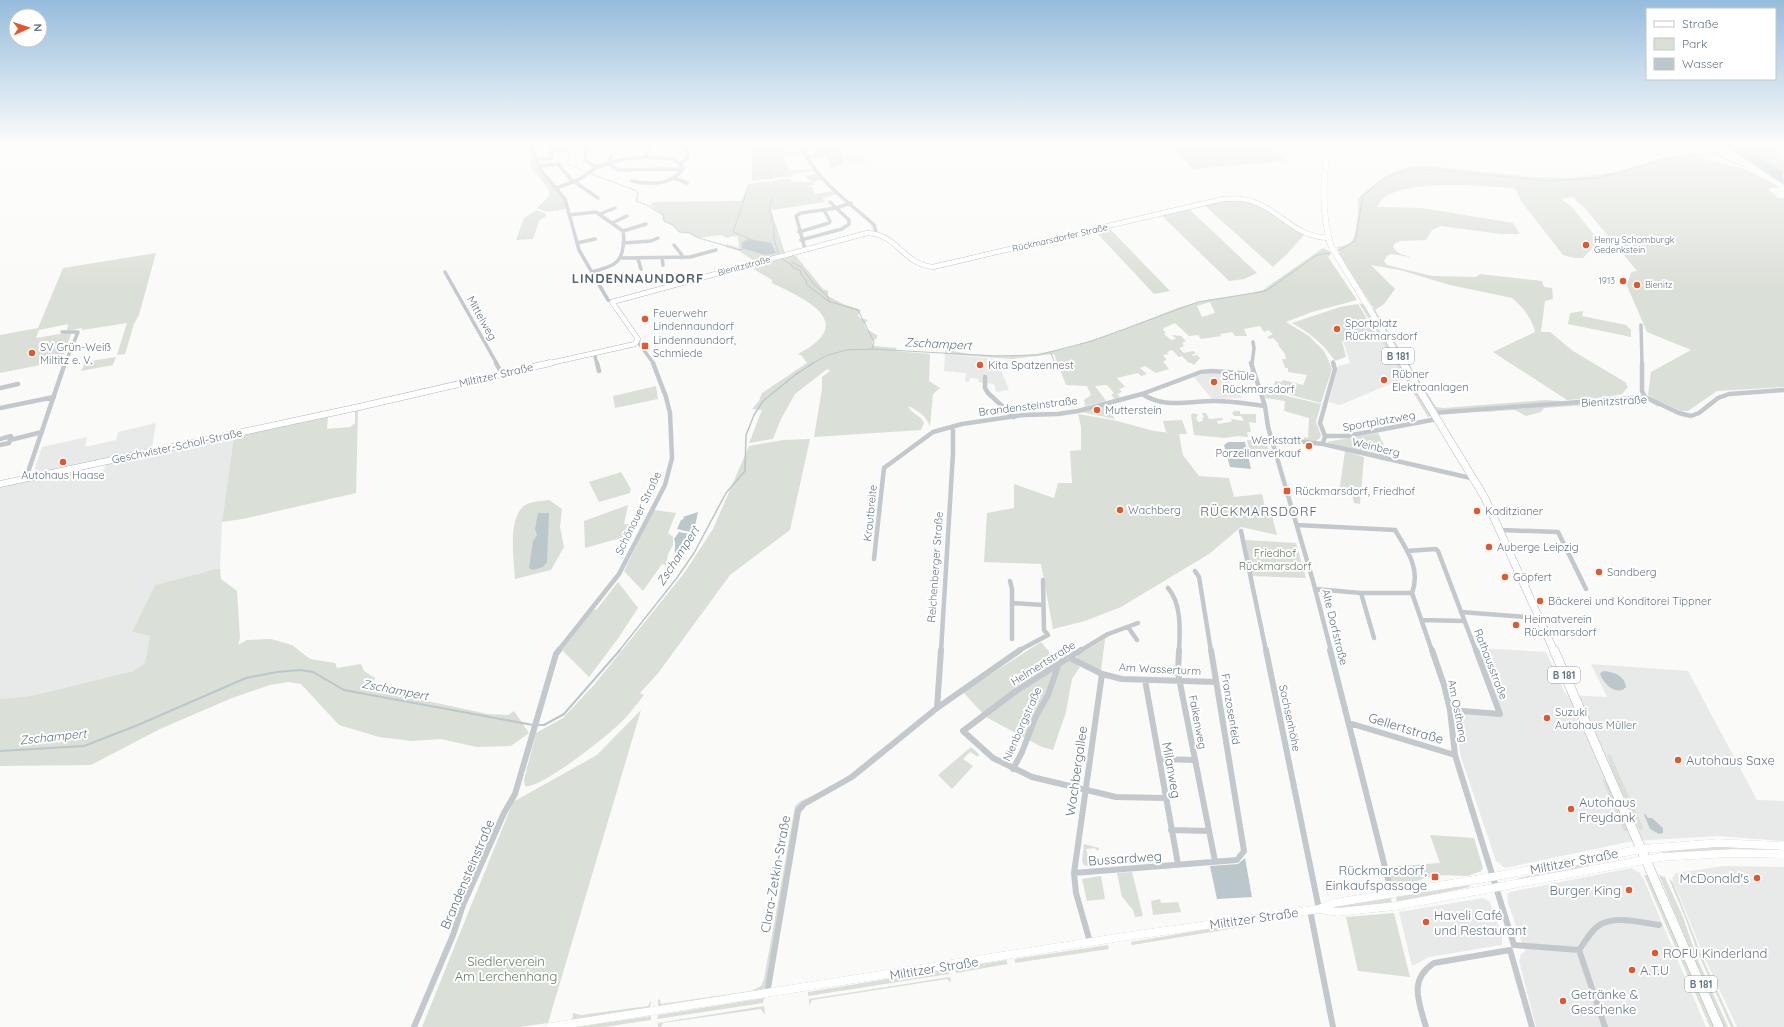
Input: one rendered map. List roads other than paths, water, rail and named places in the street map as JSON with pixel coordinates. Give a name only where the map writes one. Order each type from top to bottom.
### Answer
[{"type":"main road","name":"B 181","points":[[1324,193],[1326,226],[1334,252],[1475,479],[1501,530],[1719,1027]]},
{"type":"street","points":[[560,193],[565,199],[577,243],[592,272],[608,300],[612,302],[638,339],[638,342]]},
{"type":"street","points":[[590,193],[598,198]]},
{"type":"street","name":"Rückmarsdorfer Straße","points":[[840,193],[876,226],[876,232],[888,238],[917,265],[933,267],[1223,199],[1238,197],[1254,200],[1264,205],[1299,231],[1308,235],[1329,238]]},
{"type":"street","points":[[801,240],[848,226],[848,220],[830,202]]},
{"type":"street","points":[[805,249],[801,240],[796,216],[801,213],[836,208],[851,203]]},
{"type":"street","points":[[600,214],[615,208]]},
{"type":"street","points":[[799,232],[829,223],[830,220],[824,210]]},
{"type":"street","points":[[569,215],[590,212],[600,214],[623,231]]},
{"type":"street","points":[[612,223],[627,216]]},
{"type":"street","points":[[623,231],[646,224]]},
{"type":"street","points":[[592,272],[616,264],[622,258],[623,231]]},
{"type":"street","name":"Bienitzstraße","points":[[612,302],[805,249],[876,232]]},
{"type":"street","points":[[623,243],[651,241],[658,238]]},
{"type":"street","points":[[577,243],[595,239]]},
{"type":"street","points":[[674,245],[682,258]]},
{"type":"street","points":[[622,258],[682,258],[716,250]]},
{"type":"street","points":[[662,258],[663,265]]},
{"type":"street","points":[[638,259],[641,269]]},
{"type":"street","name":"Mittelweg","points":[[446,272],[502,374]]},
{"type":"street","points":[[1641,325],[1642,391],[1645,397]]},
{"type":"street","points":[[26,478],[78,332],[62,332]]},
{"type":"street","name":"Miltitzer Straße","points":[[355,408],[638,342]]},
{"type":"street","name":"Schönauer Straße","points":[[556,654],[620,574],[665,485],[670,469],[672,458],[670,413],[668,402],[658,373],[638,342]]},
{"type":"street","name":"Alte Dorfstraße","points":[[1252,342],[1254,348],[1251,361],[1253,374],[1264,406],[1271,438],[1315,589],[1390,887]]},
{"type":"street","points":[[594,352],[599,371]]},
{"type":"street","points":[[1323,444],[1325,436],[1320,426],[1335,369],[1333,362]]},
{"type":"street","name":"Brandensteinstraße","points":[[884,468],[933,432],[953,426],[1014,417],[1070,412],[1142,394],[1201,372],[1212,371],[1253,374]]},
{"type":"street","points":[[985,377],[988,393],[1014,417]]},
{"type":"street","points":[[0,388],[18,384]]},
{"type":"street","name":"Bienitzstraße","points":[[1435,416],[1645,397],[1681,414],[1691,416],[1721,396],[1784,390]]},
{"type":"street","points":[[1142,394],[1149,399],[1162,403],[1213,401],[1264,406]]},
{"type":"street","points":[[0,408],[54,396]]},
{"type":"street","name":"Geschwister-Scholl-Straße","points":[[0,484],[355,408]]},
{"type":"street","name":"Sportplatzweg","points":[[1325,436],[1347,436],[1435,416]]},
{"type":"street","name":"Reichenberger Straße","points":[[937,708],[953,453],[953,426]]},
{"type":"street","points":[[0,445],[9,443],[10,440],[42,432]]},
{"type":"street","points":[[0,439],[11,436],[10,440]]},
{"type":"street","name":"Weinberg","points":[[1271,438],[1323,444],[1475,479]]},
{"type":"street","name":"Krautbreite","points":[[874,559],[884,468]]},
{"type":"street","name":"Am Osthang","points":[[1297,525],[1395,530],[1407,551],[1416,577],[1416,584],[1412,593],[1444,685],[1450,710],[1455,755],[1496,888],[1532,1027]]},
{"type":"street","points":[[1501,530],[1558,532],[1586,589]]},
{"type":"street","name":"Sachsenhöhe","points":[[1241,531],[1314,909],[1333,1027]]},
{"type":"street","name":"Rathausstraße","points":[[1407,551],[1436,549],[1500,714],[1450,710]]},
{"type":"street","name":"Franzosenfeld","points":[[1195,571],[1199,577],[1244,851]]},
{"type":"street","points":[[937,708],[1012,655],[1048,635],[1044,630],[1043,580]]},
{"type":"street","points":[[1010,581],[1010,586],[1012,589],[1012,638]]},
{"type":"street","name":"Falkenweg","points":[[1168,588],[1173,594],[1180,631],[1178,661],[1179,681],[1215,861]]},
{"type":"street","points":[[1315,589],[1361,593],[1412,593]]},
{"type":"street","points":[[1361,593],[1374,638]]},
{"type":"street","points":[[1012,603],[1043,605]]},
{"type":"street","points":[[1461,612],[1478,612],[1486,615],[1539,618]]},
{"type":"street","name":"Rathausstraße","points":[[1422,620],[1464,621]]},
{"type":"street","name":"Helmertstraße","points":[[1013,770],[993,758],[964,731],[1016,691],[1108,634],[1138,624]]},
{"type":"street","points":[[1128,627],[1137,640]]},
{"type":"street","name":"Brandensteinstraße","points":[[414,1027],[453,935],[463,905],[504,813],[515,794],[556,654]]},
{"type":"street","name":"Am Wasserturm","points":[[1070,658],[1102,674],[1122,679],[1216,682]]},
{"type":"street","name":"Nienborgstraße","points":[[1013,770],[1022,752],[1036,716],[1048,695],[1058,666]]},
{"type":"street","name":"Wachbergallee","points":[[1074,872],[1102,674]]},
{"type":"street","name":"Milanweg","points":[[1145,680],[1178,864]]},
{"type":"street","name":"Clara-Zetkin-Straße","points":[[767,994],[798,811],[804,804],[840,785],[858,773],[937,708]]},
{"type":"street","name":"Gellertstraße","points":[[1349,723],[1455,755]]},
{"type":"street","points":[[1159,759],[1195,760]]},
{"type":"street","points":[[1013,770],[1032,777],[1116,797],[1166,798]]},
{"type":"street","points":[[1171,830],[1209,831]]},
{"type":"street","name":"Miltitzer Straße","points":[[550,1027],[1090,942],[1314,909],[1334,903],[1492,877],[1642,849],[1718,842],[1784,846]]},
{"type":"street","name":"Bussardweg","points":[[1090,942],[1076,893],[1074,872],[1236,860],[1244,851]]},
{"type":"street","name":"Miltitzer Straße","points":[[1314,909],[1338,912],[1377,909],[1646,859],[1708,853],[1784,854]]},
{"type":"street","points":[[1579,950],[1598,925],[1606,921],[1659,925]]},
{"type":"street","points":[[1426,1027],[1417,989],[1418,979],[1424,969],[1434,963],[1512,947],[1579,950]]},
{"type":"street","points":[[1579,950],[1605,1027]]},
{"type":"water","points":[[750,239],[771,243],[776,253],[765,255],[742,248],[744,241]]},
{"type":"water","points":[[1228,442],[1245,442],[1251,469],[1230,467],[1224,445]]},
{"type":"water","points":[[698,512],[695,526],[690,532],[677,529],[681,520],[684,519],[683,517]]},
{"type":"water","points":[[538,513],[549,513],[547,562],[543,567],[533,570],[529,568],[533,541],[537,535],[535,529]]},
{"type":"water","points":[[679,532],[690,534],[689,544],[683,555],[676,558],[674,539]]},
{"type":"water","points":[[1604,671],[1612,672],[1621,677],[1624,680],[1626,687],[1622,690],[1614,690],[1610,688],[1601,677],[1600,673]]},
{"type":"water","points":[[1644,814],[1648,818],[1652,818],[1663,828],[1663,833],[1659,834],[1650,829]]},
{"type":"water","points":[[1245,858],[1252,897],[1217,899],[1210,866],[1238,864]]},
{"type":"waterway","points":[[637,193],[636,201],[647,205],[664,216],[664,221],[673,225],[679,232],[689,233],[699,238],[740,250],[744,249]]},
{"type":"waterway","points":[[746,193],[733,232],[750,239]]},
{"type":"waterway","name":"Zschampert","points":[[1338,251],[1355,241],[1363,196],[1367,193]]},
{"type":"waterway","points":[[772,197],[769,211],[772,216],[771,221],[774,224],[774,238],[778,253]]},
{"type":"waterway","name":"Zschampert","points":[[872,349],[994,356],[1038,355],[1092,341],[1198,302],[1266,291],[1317,255],[1330,253]]},
{"type":"waterway","points":[[782,259],[792,265],[792,267],[801,271],[800,273],[807,282],[806,284],[828,301],[858,310],[874,342],[872,349]]},
{"type":"waterway","points":[[792,262],[802,268],[813,283],[828,297],[829,301]]},
{"type":"waterway","name":"Zschampert","points":[[811,364],[828,355],[847,350],[872,349]]},
{"type":"waterway","points":[[1051,353],[1055,364]]},
{"type":"waterway","name":"Zschampert","points":[[619,651],[676,579],[694,553],[726,493],[745,471],[746,435],[754,415],[763,401],[795,375],[813,363]]},
{"type":"waterway","points":[[1055,363],[1057,369]]},
{"type":"waterway","name":"Zschampert","points":[[537,725],[544,725],[564,714],[620,650]]},
{"type":"waterway","name":"Zschampert","points":[[0,751],[84,746],[138,725],[246,678],[277,672],[300,670],[313,672],[344,690],[533,725]]},
{"type":"place","name":"Henry Schomburgk Gedenkstein","points":[[1586,245]]},
{"type":"place","name":"1913","points":[[1623,281]]},
{"type":"place","name":"Bienitz","points":[[1637,285]]},
{"type":"place","name":"Feuerwehr Lindennaundorf","points":[[645,319]]},
{"type":"place","name":"Sportplatz Rückmarsdorf","points":[[1337,329]]},
{"type":"place","name":"Lindennaundorf, Schmiede","points":[[645,346]]},
{"type":"place","name":"SV Grün-Weiß Miltitz e. V.","points":[[32,353]]},
{"type":"place","name":"Kita Spatzennest","points":[[980,365]]},
{"type":"place","name":"Rübner Elektroanlagen","points":[[1384,380]]},
{"type":"place","name":"Schule Rückmarsdorf","points":[[1214,382]]},
{"type":"place","name":"Mutterstein","points":[[1097,410]]},
{"type":"place","name":"Werkstatt Porzellanverkauf","points":[[1309,446]]},
{"type":"place","name":"Autohaus Haase","points":[[63,462]]},
{"type":"place","name":"Rückmarsdorf, Friedhof","points":[[1287,491]]},
{"type":"place","name":"Wachberg","points":[[1120,510]]},
{"type":"place","name":"Kaditzianer","points":[[1477,511]]},
{"type":"place","name":"Auberge Leipzig","points":[[1489,547]]},
{"type":"place","name":"Sandberg","points":[[1599,572]]},
{"type":"place","name":"Göpfert","points":[[1505,577]]},
{"type":"place","name":"Bäckerei und Konditorei Tippner","points":[[1540,601]]},
{"type":"place","name":"Heimatverein Rückmarsdorf","points":[[1516,625]]},
{"type":"place","name":"Suzuki Autohaus Müller","points":[[1547,718]]},
{"type":"place","name":"Autohaus Saxe","points":[[1678,760]]},
{"type":"place","name":"Autohaus Freydank","points":[[1571,809]]},
{"type":"place","name":"Rückmarsdorf, Einkaufspassage","points":[[1435,877]]},
{"type":"place","name":"McDonald's","points":[[1757,878]]},
{"type":"place","name":"Burger King","points":[[1629,890]]},
{"type":"place","name":"Haveli Café und Restaurant","points":[[1426,922]]},
{"type":"place","name":"ROFU Kinderland","points":[[1655,953]]},
{"type":"place","name":"A.T.U","points":[[1632,970]]},
{"type":"place","name":"Getränke & Geschenke","points":[[1563,1001]]},
{"type":"district","name":"LINDENNAUNDORF","points":[[638,278]]},
{"type":"district","name":"RÜCKMARSDORF","points":[[1259,511]]},
{"type":"park label","name":"Friedhof Rückmarsdorf","points":[[1275,559]]},
{"type":"park label","name":"Siedlerverein Am Lerchenhang","points":[[506,968]]}]
